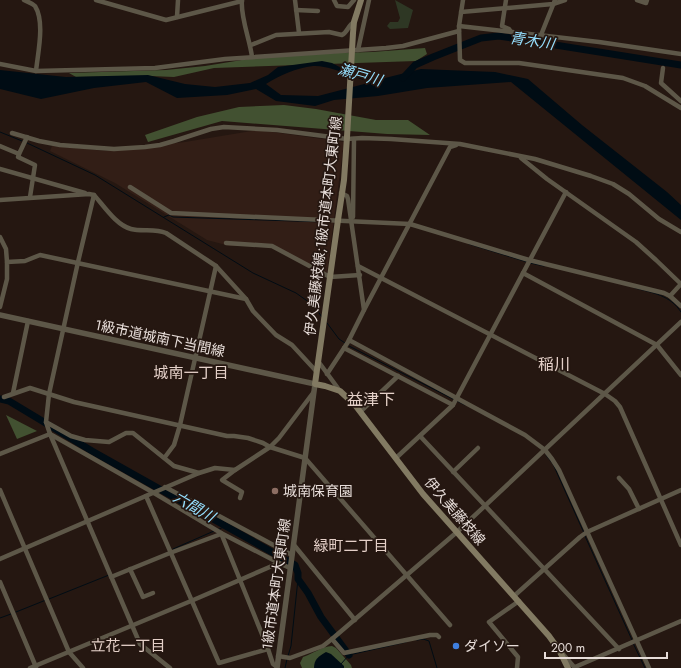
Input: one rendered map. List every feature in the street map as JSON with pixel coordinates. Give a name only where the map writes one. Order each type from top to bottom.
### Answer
[{"type":"main road","name":"伊久美藤枝線;1級市道本町大東町線","points":[[315,384],[350,139],[354,22],[361,0]]},
{"type":"main road","name":"伊久美藤枝線","points":[[315,384],[340,391],[355,405],[423,494],[559,650],[568,668]]},
{"type":"street","points":[[24,0],[32,1],[41,22],[36,71]]},
{"type":"street","points":[[96,0],[166,20],[242,1],[242,11],[251,45],[252,57]]},
{"type":"street","points":[[177,17],[178,0]]},
{"type":"street","points":[[295,0],[299,32]]},
{"type":"street","points":[[334,0],[337,6],[348,7],[354,0]]},
{"type":"street","points":[[354,51],[369,0]]},
{"type":"street","points":[[463,0],[459,29],[459,44],[460,60],[465,63],[519,63],[623,78],[645,86],[681,108]]},
{"type":"street","points":[[506,0],[502,26],[509,29],[511,32]]},
{"type":"street","points":[[461,12],[505,9],[565,0]]},
{"type":"street","points":[[637,0],[646,3],[647,0]]},
{"type":"street","points":[[541,35],[554,2]]},
{"type":"street","points":[[296,10],[318,11]]},
{"type":"street","points":[[251,45],[270,36],[299,32],[329,32],[342,35],[350,24],[354,22]]},
{"type":"street","points":[[0,64],[36,71],[155,68],[252,57],[354,51],[403,46],[459,29],[541,35],[681,54]]},
{"type":"street","points":[[663,68],[661,83],[681,101]]},
{"type":"street","points":[[12,133],[39,141],[76,147],[114,149],[145,147],[174,141],[211,129],[224,127],[277,130],[350,139],[391,139],[460,144],[535,159],[613,184],[629,194],[659,219],[681,232]]},
{"type":"street","points":[[26,137],[18,157],[35,165],[30,197]]},
{"type":"street","points":[[350,139],[354,208],[352,221]]},
{"type":"street","points":[[328,374],[349,341],[450,147],[460,144]]},
{"type":"street","points":[[0,146],[19,154]]},
{"type":"street","points":[[518,156],[525,160],[547,179],[636,242],[656,260],[680,284],[670,296]]},
{"type":"street","points":[[0,169],[91,194],[126,227],[132,229],[161,231],[190,248],[216,266],[246,299],[253,311],[276,336],[292,345],[316,371]]},
{"type":"street","points":[[130,187],[171,213],[410,224],[530,260],[664,293],[670,296],[681,306]]},
{"type":"street","points":[[396,458],[453,405],[457,399],[566,192]]},
{"type":"street","points":[[342,193],[347,196],[348,199],[364,310]]},
{"type":"street","points":[[0,200],[91,194]]},
{"type":"street","points":[[91,194],[64,329],[49,394],[46,422],[87,522],[140,644],[170,668]]},
{"type":"street","points":[[0,237],[6,249],[7,262],[7,279],[0,307]]},
{"type":"street","points":[[226,243],[272,246],[330,277],[360,275]]},
{"type":"street","points":[[7,262],[25,261],[40,255],[246,299]]},
{"type":"street","points":[[165,457],[174,445],[180,425],[216,266]]},
{"type":"street","points":[[358,266],[605,394],[615,401],[620,407],[681,545]]},
{"type":"street","points":[[523,273],[657,345],[681,375]]},
{"type":"street","name":"1級市道城南下当間線","points":[[0,315],[315,384]]},
{"type":"street","points":[[13,393],[28,321]]},
{"type":"street","points":[[278,656],[290,658],[323,646],[337,635],[457,532],[681,322]]},
{"type":"street","points":[[349,341],[515,429],[545,450],[559,470],[649,668]]},
{"type":"street","points":[[344,348],[453,405]]},
{"type":"street","points":[[318,360],[340,391]]},
{"type":"street","points":[[360,412],[398,376]]},
{"type":"street","name":"1級市道本町大東町線","points":[[277,667],[315,384]]},
{"type":"street","points":[[4,397],[30,388],[74,402],[227,436],[248,438],[305,458],[450,625]]},
{"type":"street","points":[[240,498],[242,492],[222,480],[280,438],[314,393]]},
{"type":"street","points":[[46,422],[71,436],[85,440],[110,442],[126,433],[133,433],[165,457],[174,466],[199,473]]},
{"type":"street","points":[[0,454],[50,434]]},
{"type":"street","points":[[50,434],[154,493],[221,534],[290,568]]},
{"type":"street","points":[[420,436],[619,649]]},
{"type":"street","points":[[454,472],[478,448]]},
{"type":"street","points":[[0,558],[199,473],[215,468],[235,470]]},
{"type":"street","points":[[619,478],[629,489],[639,509]]},
{"type":"street","points":[[165,487],[292,555]]},
{"type":"street","points":[[0,490],[69,652],[83,668]]},
{"type":"street","points":[[517,668],[518,656],[489,622],[516,599],[544,569],[580,536],[681,490]]},
{"type":"street","points":[[146,496],[219,663],[268,649]]},
{"type":"street","points":[[111,577],[221,534]]},
{"type":"street","points":[[221,534],[268,649],[272,664],[277,667]]},
{"type":"street","points":[[294,545],[355,620]]},
{"type":"street","points":[[0,582],[34,667],[279,563]]},
{"type":"street","points":[[130,569],[142,597],[153,594]]},
{"type":"street","points":[[559,650],[575,668],[681,621]]},
{"type":"street","points":[[332,639],[344,653],[430,635],[439,636]]},
{"type":"shaded area","points":[[322,61],[332,63],[349,72],[349,74],[326,67],[313,66],[288,72],[266,84],[281,95],[318,96],[372,82],[361,79],[361,76],[381,79],[421,69],[495,72],[528,79],[582,125],[667,192],[681,205],[681,220],[511,82],[427,88],[378,96],[334,100],[315,106],[276,101],[256,89],[227,95],[177,98],[146,82],[94,88],[41,99],[0,89],[0,70],[66,77],[148,75],[185,84],[215,87],[250,83],[268,75],[278,67]]},
{"type":"shaded area","points":[[258,130],[344,142],[327,273],[272,246],[230,246],[207,240],[115,183],[50,151],[52,146],[107,151],[185,142]]},
{"type":"shaded area","points":[[326,652],[331,654],[344,666],[344,668],[314,668],[317,658]]},
{"type":"green space","points":[[395,0],[413,10],[408,28],[390,29],[387,26],[390,22],[398,22],[400,18]]},
{"type":"green space","points":[[425,48],[427,54],[416,61],[214,68],[174,77],[76,77],[69,73],[166,70],[205,66],[248,59],[302,54],[372,52]]},
{"type":"green space","points":[[284,105],[316,109],[376,120],[408,120],[430,135],[387,134],[222,121],[148,142],[145,135],[197,117],[239,107]]},
{"type":"green space","points":[[6,415],[37,431],[17,439]]},
{"type":"green space","points":[[332,646],[336,648],[352,668],[302,668],[300,663],[303,657]]},
{"type":"waterway","name":"青木川","points":[[403,78],[415,65],[433,57],[481,38],[499,36],[681,65]]},
{"type":"waterway","name":"瀬戸川","points":[[345,71],[370,78]]},
{"type":"waterway","points":[[0,132],[22,141]]},
{"type":"waterway","points":[[27,143],[95,175],[253,273],[296,293],[313,305],[322,317]]},
{"type":"waterway","points":[[164,217],[169,215],[173,217],[324,222]]},
{"type":"waterway","points":[[469,244],[527,262]]},
{"type":"waterway","points":[[530,263],[544,266]]},
{"type":"waterway","points":[[635,288],[655,293],[666,298],[677,306],[681,312]]},
{"type":"waterway","points":[[327,323],[339,339],[345,343]]},
{"type":"waterway","points":[[349,346],[455,400]]},
{"type":"waterway","name":"六間川","points":[[0,399],[9,401],[92,451],[295,565],[298,573],[298,579],[308,593],[321,617],[349,655]]},
{"type":"waterway","points":[[457,401],[465,405]]},
{"type":"waterway","points":[[546,455],[553,464],[584,533]]},
{"type":"waterway","name":"六間川","points":[[219,529],[227,526]]},
{"type":"waterway","points":[[173,549],[214,531]]},
{"type":"waterway","points":[[585,536],[632,640]]},
{"type":"waterway","points":[[49,599],[109,575]]},
{"type":"waterway","points":[[288,656],[291,646],[298,579]]},
{"type":"waterway","points":[[16,612],[46,600]]},
{"type":"waterway","points":[[0,618],[11,614]]},
{"type":"waterway","points":[[417,640],[423,639],[429,641],[437,668]]},
{"type":"waterway","points":[[341,664],[349,655],[406,642]]},
{"type":"waterway","points":[[633,643],[645,668]]},
{"type":"waterway","points":[[285,668],[287,659]]},
{"type":"place","name":"城南保育園","points":[[275,491]]},
{"type":"place","name":"ダイソー","points":[[456,646]]},
{"type":"district","name":"稲川","points":[[554,364]]},
{"type":"district","name":"城南一丁目","points":[[191,373]]},
{"type":"district","name":"益津下","points":[[371,399]]},
{"type":"district","name":"緑町二丁目","points":[[351,546]]},
{"type":"district","name":"立花一丁目","points":[[128,646]]}]
